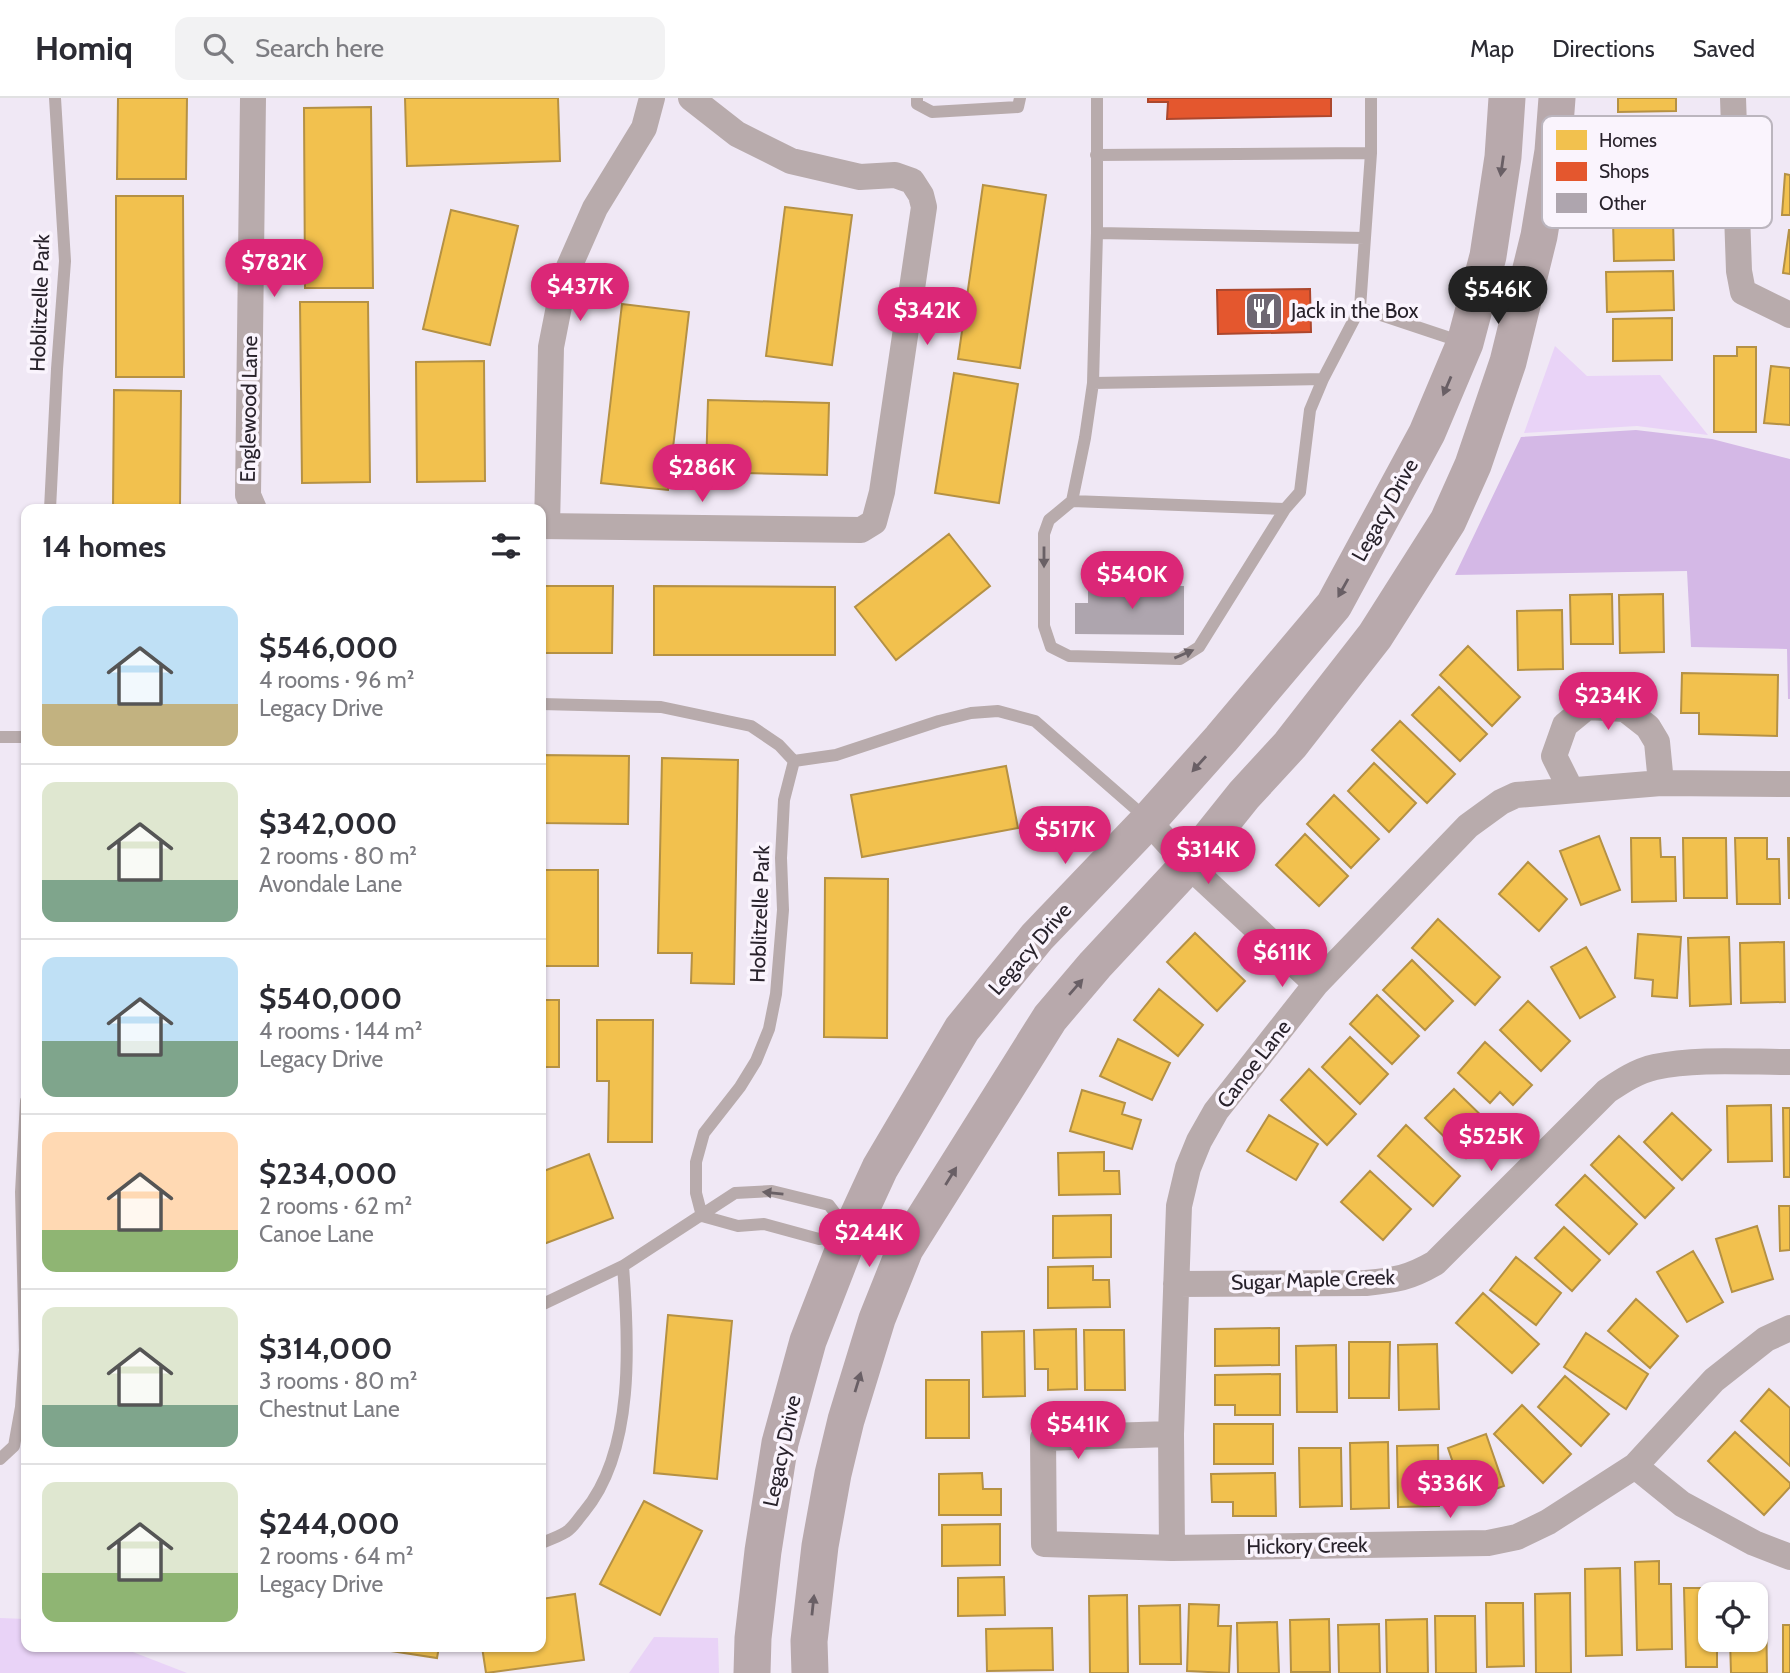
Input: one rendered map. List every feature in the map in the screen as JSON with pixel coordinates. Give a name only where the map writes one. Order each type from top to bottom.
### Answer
[{"type":"main road","name":"Legacy Drive","points":[[752,1673],[763,1551],[780,1443],[808,1340],[850,1233],[880,1168],[962,1029],[1037,937],[1149,821],[1334,605],[1427,433],[1465,343],[1488,256],[1503,157],[1507,98]]},
{"type":"main road","points":[[1556,116],[1557,98]]},
{"type":"main road","points":[[810,1673],[809,1641],[820,1546],[833,1474],[846,1420],[877,1319],[905,1250],[1049,1018],[1188,865],[1244,795],[1290,745],[1374,636],[1448,522],[1473,465],[1507,362],[1542,218]]},
{"type":"main road","points":[[1465,343],[1507,362]]},
{"type":"main road","points":[[850,1233],[905,1250]]},
{"type":"street","name":"Englewood Lane","points":[[252,504],[248,495],[253,98]]},
{"type":"street","points":[[545,504],[551,347],[565,276],[595,208],[644,128],[652,98]]},
{"type":"street","points":[[546,526],[861,530],[874,522],[882,492],[924,207],[921,195],[912,181],[895,175],[860,177],[791,162],[737,134],[689,98],[644,128]]},
{"type":"street","points":[[1733,98],[1734,116]]},
{"type":"street","points":[[1737,228],[1743,292],[1790,315]]},
{"type":"street","points":[[1571,790],[1554,756],[1565,725],[1587,708],[1625,709],[1648,727],[1657,742],[1661,783]]},
{"type":"street","name":"Canoe Lane","points":[[1172,1548],[1171,1434],[1175,1284],[1179,1206],[1188,1168],[1216,1111],[1316,984],[1468,826],[1501,802],[1516,795],[1661,783],[1790,784]]},
{"type":"street","points":[[1149,821],[1188,865],[1316,984]]},
{"type":"street","name":"Sugar Maple Creek","points":[[1175,1284],[1366,1283],[1414,1275],[1435,1263],[1607,1091],[1629,1076],[1655,1067],[1691,1063],[1790,1062]]},
{"type":"street","name":"Hickory Creek","points":[[1171,1434],[1043,1438],[1044,1544],[1172,1548],[1488,1543],[1517,1537],[1548,1522],[1635,1466],[1714,1380],[1766,1339],[1790,1328]]},
{"type":"street","points":[[1635,1466],[1682,1504],[1754,1543],[1790,1557]]},
{"type":"lane","name":"Hoblitzelle Park","points":[[50,504],[65,261],[55,98]]},
{"type":"lane","points":[[917,98],[917,104],[932,112],[1018,107],[1020,98]]},
{"type":"lane","points":[[1097,98],[1093,383],[1072,501],[1049,520],[1044,534],[1044,626],[1051,647],[1069,656],[1180,659],[1199,647],[1286,509],[1300,492],[1310,410],[1360,308],[1371,153],[1371,98]]},
{"type":"lane","points":[[1096,155],[1371,153]]},
{"type":"lane","points":[[1097,233],[1365,238]]},
{"type":"lane","points":[[1360,308],[1465,343]]},
{"type":"lane","points":[[1093,383],[1323,379]]},
{"type":"lane","points":[[1072,501],[1286,509]]},
{"type":"lane","points":[[546,705],[661,707],[751,726],[779,745],[794,761],[836,755],[971,713],[998,711],[1035,721],[1149,821]]},
{"type":"lane","points":[[0,737],[21,737]]},
{"type":"lane","name":"Hoblitzelle Park","points":[[702,1216],[696,1193],[696,1162],[704,1133],[740,1087],[756,1061],[769,1029],[774,1006],[783,910],[781,858],[784,800],[794,761]]},
{"type":"lane","points":[[546,1302],[623,1266],[735,1193],[772,1191],[829,1205],[850,1233],[819,1239],[764,1224],[738,1226],[702,1216]]},
{"type":"lane","points":[[546,1541],[567,1532],[596,1498],[615,1451],[622,1413],[628,1332],[623,1266]]},
{"type":"lane","points":[[0,1459],[14,1446],[21,1407]]},
{"type":"shaded area","points":[[1555,346],[1587,376],[1660,375],[1708,435],[1637,426],[1524,433]]},
{"type":"shaded area","points":[[1636,430],[1712,439],[1790,459],[1790,699],[1787,649],[1691,647],[1687,571],[1455,575],[1521,437]]},
{"type":"shaded area","points":[[0,1618],[21,1619],[21,1652],[133,1652],[187,1673],[0,1673]]},
{"type":"shaded area","points":[[654,1637],[718,1638],[719,1673],[629,1673]]},
{"type":"building: Homes","points":[[118,98],[187,98],[186,179],[117,179]]},
{"type":"building: Homes","points":[[405,98],[558,98],[560,161],[407,166]]},
{"type":"building: Homes","points":[[1618,98],[1676,98],[1676,111],[1618,112]]},
{"type":"building: Homes","points":[[371,107],[373,288],[305,288],[304,108]]},
{"type":"building: Homes","points":[[1785,174],[1790,175],[1790,215],[1782,215]]},
{"type":"building: Homes","points":[[983,185],[1046,195],[1020,368],[958,359]]},
{"type":"building: Homes","points":[[116,196],[183,196],[184,377],[116,377]]},
{"type":"building: Homes","points":[[785,207],[852,215],[832,365],[766,356]]},
{"type":"building: Homes","points":[[451,210],[518,226],[490,345],[423,329]]},
{"type":"building: Homes","points":[[1613,228],[1673,228],[1674,260],[1614,261]]},
{"type":"building: Homes","points":[[1790,230],[1790,274],[1783,273]]},
{"type":"building: Homes","points":[[1673,271],[1674,310],[1607,312],[1606,272]]},
{"type":"building: Homes","points":[[300,302],[368,302],[370,482],[302,483]]},
{"type":"building: Homes","points":[[622,304],[689,312],[668,490],[601,483]]},
{"type":"building: Homes","points":[[1672,318],[1672,360],[1613,361],[1613,319]]},
{"type":"building: Homes","points":[[1737,347],[1756,347],[1756,432],[1714,432],[1714,356],[1737,356]]},
{"type":"building: Homes","points":[[484,361],[485,481],[417,482],[416,362]]},
{"type":"building: Homes","points":[[1771,366],[1790,368],[1790,425],[1764,423]]},
{"type":"building: Homes","points":[[954,373],[1018,384],[999,503],[935,493]]},
{"type":"building: Homes","points":[[114,390],[181,391],[180,504],[113,504]]},
{"type":"building: Homes","points":[[708,400],[829,403],[827,475],[706,472]]},
{"type":"building: Homes","points":[[949,534],[990,586],[896,660],[855,607]]},
{"type":"building: Homes","points":[[546,586],[613,586],[612,653],[546,653]]},
{"type":"building: Homes","points":[[654,586],[835,587],[835,655],[654,655]]},
{"type":"building: Homes","points":[[1612,594],[1613,644],[1571,644],[1570,595]]},
{"type":"building: Homes","points":[[1663,594],[1664,652],[1620,653],[1619,595]]},
{"type":"building: Homes","points":[[1562,610],[1563,669],[1518,670],[1517,611]]},
{"type":"building: Homes","points":[[1468,646],[1520,697],[1492,726],[1440,675]]},
{"type":"building: Homes","points":[[1682,673],[1778,675],[1777,736],[1699,734],[1699,713],[1681,713]]},
{"type":"building: Homes","points":[[1439,687],[1487,734],[1460,761],[1412,715]]},
{"type":"building: Homes","points":[[1400,721],[1455,774],[1427,803],[1372,750]]},
{"type":"building: Homes","points":[[546,755],[629,756],[628,824],[546,823]]},
{"type":"building: Homes","points":[[662,758],[738,760],[734,984],[691,983],[692,953],[658,953]]},
{"type":"building: Homes","points":[[1374,763],[1416,803],[1389,832],[1348,791]]},
{"type":"building: Homes","points":[[1006,766],[1018,828],[862,857],[851,795]]},
{"type":"building: Homes","points":[[1334,795],[1379,839],[1351,868],[1307,824]]},
{"type":"building: Homes","points":[[1305,834],[1348,876],[1319,906],[1276,865]]},
{"type":"building: Homes","points":[[1599,836],[1620,890],[1581,905],[1560,851]]},
{"type":"building: Homes","points":[[1631,838],[1660,838],[1661,857],[1675,857],[1676,901],[1632,902]]},
{"type":"building: Homes","points":[[1683,838],[1726,838],[1727,898],[1684,898]]},
{"type":"building: Homes","points":[[1735,838],[1767,838],[1767,859],[1779,859],[1780,904],[1737,904]]},
{"type":"building: Homes","points":[[1790,838],[1790,898],[1789,898]]},
{"type":"building: Homes","points":[[1528,862],[1567,899],[1539,931],[1499,894]]},
{"type":"building: Homes","points":[[546,870],[598,870],[598,966],[546,966]]},
{"type":"building: Homes","points":[[825,878],[888,879],[887,1038],[824,1037]]},
{"type":"building: Homes","points":[[1438,919],[1500,977],[1475,1005],[1412,948]]},
{"type":"building: Homes","points":[[1195,933],[1245,981],[1217,1011],[1167,962]]},
{"type":"building: Homes","points":[[1638,934],[1681,937],[1677,998],[1652,996],[1653,980],[1635,978]]},
{"type":"building: Homes","points":[[1729,937],[1731,1004],[1690,1006],[1688,938]]},
{"type":"building: Homes","points":[[1784,942],[1785,1002],[1741,1003],[1740,943]]},
{"type":"building: Homes","points":[[1586,947],[1615,997],[1580,1018],[1551,967]]},
{"type":"building: Homes","points":[[1412,960],[1453,1001],[1425,1030],[1383,990]]},
{"type":"building: Homes","points":[[1159,989],[1203,1025],[1178,1056],[1134,1020]]},
{"type":"building: Homes","points":[[1377,995],[1419,1036],[1392,1064],[1350,1024]]},
{"type":"building: Homes","points":[[546,1000],[559,1000],[559,1067],[546,1067]]},
{"type":"building: Homes","points":[[1528,1001],[1570,1041],[1541,1071],[1500,1030]]},
{"type":"building: Homes","points":[[597,1020],[653,1020],[652,1142],[608,1142],[609,1081],[597,1081]]},
{"type":"building: Homes","points":[[1350,1037],[1388,1074],[1360,1104],[1322,1067]]},
{"type":"building: Homes","points":[[1118,1039],[1170,1063],[1152,1100],[1100,1076]]},
{"type":"building: Homes","points":[[1485,1042],[1532,1085],[1513,1105],[1500,1092],[1490,1103],[1458,1073]]},
{"type":"building: Homes","points":[[1309,1069],[1356,1114],[1327,1145],[1281,1100]]},
{"type":"building: Homes","points":[[1454,1089],[1495,1129],[1466,1158],[1425,1118]]},
{"type":"building: Homes","points":[[1082,1090],[1125,1103],[1122,1114],[1141,1120],[1132,1149],[1070,1131]]},
{"type":"building: Homes","points":[[1771,1105],[1772,1161],[1728,1162],[1727,1106]]},
{"type":"building: Homes","points":[[1783,1108],[1790,1108],[1790,1177],[1784,1177]]},
{"type":"building: Homes","points":[[1672,1113],[1711,1150],[1682,1180],[1644,1142]]},
{"type":"building: Homes","points":[[1269,1115],[1318,1144],[1296,1180],[1247,1151]]},
{"type":"building: Homes","points":[[1406,1125],[1460,1176],[1433,1206],[1378,1156]]},
{"type":"building: Homes","points":[[1619,1136],[1674,1188],[1645,1218],[1591,1165]]},
{"type":"building: Homes","points":[[1104,1152],[1104,1171],[1119,1171],[1120,1194],[1059,1195],[1058,1153]]},
{"type":"building: Homes","points":[[589,1154],[613,1218],[546,1243],[546,1170]]},
{"type":"building: Homes","points":[[1370,1171],[1411,1209],[1383,1240],[1341,1202]]},
{"type":"building: Homes","points":[[1585,1175],[1637,1224],[1609,1254],[1556,1205]]},
{"type":"building: Homes","points":[[1779,1206],[1790,1206],[1790,1250],[1780,1251]]},
{"type":"building: Homes","points":[[1111,1215],[1111,1257],[1053,1258],[1053,1216]]},
{"type":"building: Homes","points":[[1757,1226],[1773,1279],[1732,1292],[1716,1239]]},
{"type":"building: Homes","points":[[1564,1227],[1600,1260],[1572,1291],[1535,1258]]},
{"type":"building: Homes","points":[[1693,1251],[1723,1302],[1687,1322],[1657,1272]]},
{"type":"building: Homes","points":[[1516,1257],[1561,1293],[1536,1325],[1490,1290]]},
{"type":"building: Homes","points":[[1093,1266],[1093,1280],[1109,1280],[1110,1307],[1048,1308],[1048,1267]]},
{"type":"building: Homes","points":[[1483,1293],[1539,1344],[1512,1373],[1456,1323]]},
{"type":"building: Homes","points":[[1636,1299],[1678,1336],[1650,1368],[1608,1331]]},
{"type":"building: Homes","points":[[668,1315],[732,1321],[717,1479],[654,1473]]},
{"type":"building: Homes","points":[[1279,1328],[1279,1365],[1215,1366],[1215,1329]]},
{"type":"building: Homes","points":[[1076,1329],[1077,1389],[1048,1390],[1048,1369],[1035,1369],[1034,1330]]},
{"type":"building: Homes","points":[[1084,1330],[1124,1330],[1125,1390],[1085,1390]]},
{"type":"building: Homes","points":[[1024,1331],[1025,1396],[983,1397],[982,1332]]},
{"type":"building: Homes","points":[[1586,1333],[1648,1374],[1626,1409],[1564,1367]]},
{"type":"building: Homes","points":[[1349,1342],[1390,1342],[1389,1398],[1349,1398]]},
{"type":"building: Homes","points":[[1437,1344],[1439,1409],[1399,1410],[1398,1345]]},
{"type":"building: Homes","points":[[1336,1345],[1337,1412],[1297,1412],[1296,1346]]},
{"type":"building: Homes","points":[[1280,1374],[1280,1415],[1235,1415],[1235,1405],[1215,1405],[1215,1375]]},
{"type":"building: Homes","points":[[1565,1376],[1609,1414],[1581,1446],[1538,1407]]},
{"type":"building: Homes","points":[[926,1380],[969,1380],[969,1438],[926,1438]]},
{"type":"building: Homes","points":[[1769,1389],[1790,1408],[1790,1466],[1741,1421]]},
{"type":"building: Homes","points":[[1522,1405],[1571,1454],[1543,1483],[1494,1434]]},
{"type":"building: Homes","points":[[1214,1424],[1273,1424],[1273,1464],[1214,1464]]},
{"type":"building: Homes","points":[[1735,1432],[1790,1483],[1790,1487],[1764,1515],[1708,1461]]},
{"type":"building: Homes","points":[[1486,1434],[1504,1486],[1479,1495],[1476,1485],[1462,1489],[1448,1448]]},
{"type":"building: Homes","points":[[1388,1442],[1389,1508],[1351,1509],[1350,1443]]},
{"type":"building: Homes","points":[[1438,1445],[1439,1506],[1398,1507],[1397,1446]]},
{"type":"building: Homes","points":[[1299,1448],[1341,1448],[1342,1506],[1300,1507]]},
{"type":"building: Homes","points":[[982,1473],[983,1489],[1001,1489],[1001,1515],[939,1515],[939,1474]]},
{"type":"building: Homes","points":[[1275,1473],[1276,1516],[1233,1516],[1233,1502],[1212,1502],[1211,1474]]},
{"type":"building: Homes","points":[[644,1501],[702,1531],[660,1615],[600,1584]]},
{"type":"building: Homes","points":[[1000,1524],[1000,1565],[942,1566],[942,1525]]},
{"type":"building: Homes","points":[[1659,1561],[1659,1584],[1671,1584],[1672,1649],[1637,1650],[1635,1562]]},
{"type":"building: Homes","points":[[1620,1568],[1622,1655],[1586,1656],[1585,1569]]},
{"type":"building: Homes","points":[[1004,1577],[1005,1615],[958,1616],[958,1578]]},
{"type":"building: Homes","points":[[1684,1588],[1698,1588],[1698,1652],[1717,1652],[1717,1667],[1686,1667]]},
{"type":"building: Homes","points":[[1570,1593],[1571,1673],[1536,1673],[1535,1594]]},
{"type":"building: Homes","points":[[575,1594],[584,1660],[486,1673],[483,1652],[546,1652],[546,1598]]},
{"type":"building: Homes","points":[[1127,1595],[1128,1673],[1090,1673],[1089,1596]]},
{"type":"building: Homes","points":[[1486,1603],[1523,1603],[1524,1666],[1487,1667]]},
{"type":"building: Homes","points":[[1189,1604],[1219,1605],[1218,1626],[1231,1626],[1229,1673],[1187,1671]]},
{"type":"building: Homes","points":[[1180,1605],[1181,1664],[1140,1664],[1139,1606]]},
{"type":"building: Homes","points":[[1435,1616],[1475,1616],[1476,1673],[1436,1673]]},
{"type":"building: Homes","points":[[1329,1619],[1330,1672],[1291,1672],[1290,1620]]},
{"type":"building: Homes","points":[[1427,1619],[1428,1673],[1387,1673],[1386,1620]]},
{"type":"building: Homes","points":[[1277,1622],[1279,1673],[1238,1673],[1237,1623]]},
{"type":"building: Homes","points":[[1379,1624],[1380,1673],[1339,1673],[1338,1625]]},
{"type":"building: Homes","points":[[1783,1625],[1790,1625],[1790,1673],[1783,1673]]},
{"type":"building: Homes","points":[[1052,1628],[1053,1670],[987,1671],[986,1629]]},
{"type":"building: Homes","points":[[398,1652],[438,1652],[437,1658]]},
{"type":"building: Homes","points":[[1730,1652],[1767,1652],[1767,1673],[1731,1673]]},
{"type":"building: Shops","points":[[1148,98],[1331,98],[1331,116],[1167,119],[1168,102],[1148,102]]},
{"type":"building: Shops","name":"Jack in the Box","points":[[1310,289],[1311,332],[1218,334],[1217,290]]},
{"type":"building: Other","points":[[1088,586],[1184,586],[1184,635],[1075,634],[1075,603],[1088,603]]},
{"type":"place","name":"Jack in the Box","points":[[1264,311]]}]
